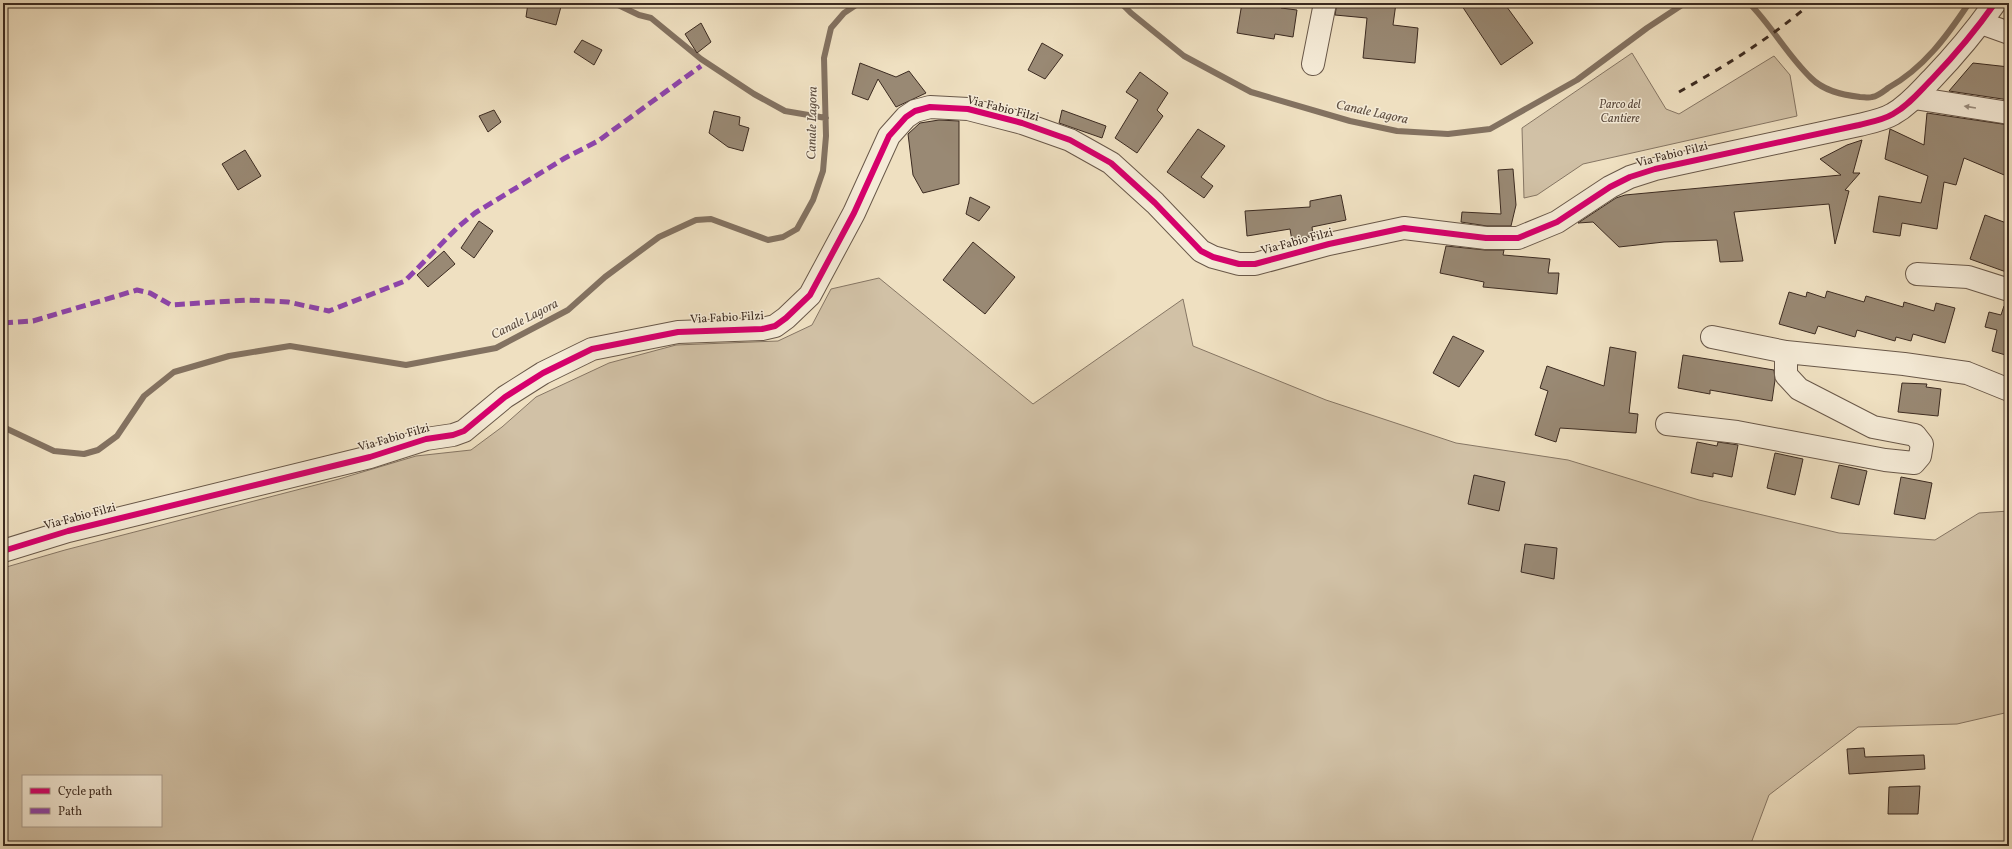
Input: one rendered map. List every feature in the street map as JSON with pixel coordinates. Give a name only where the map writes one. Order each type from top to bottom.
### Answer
[{"type":"street","points":[[1313,64],[1326,3]]},
{"type":"street","name":"Via Fabio Filzi","points":[[3,551],[68,531],[370,457],[426,438],[453,436],[464,431],[505,397],[543,373],[592,349],[678,332],[762,329],[775,326],[798,309],[810,295],[854,213],[889,136],[906,117],[915,111],[930,107],[968,109],[1022,123],[1070,140],[1111,163],[1155,203],[1201,251],[1230,262],[1255,264],[1329,244],[1404,228],[1486,238],[1518,238],[1557,222],[1610,187],[1630,177],[1655,169],[1881,119],[1894,113],[1914,98],[1947,63],[1981,23],[1995,3]]},
{"type":"street","points":[[1981,23],[2009,33]]},
{"type":"street","points":[[1914,98],[2009,113]]},
{"type":"street","points":[[1917,274],[1968,277],[2009,290]]},
{"type":"street","points":[[1712,337],[1786,352],[1904,364],[1967,374],[2009,390]]},
{"type":"street","points":[[1667,424],[1737,432],[1885,460],[1914,463],[1920,456],[1922,444],[1915,435],[1873,427],[1799,389],[1786,375],[1786,352]]},
{"type":"green space","name":"Parco del Cantiere","points":[[1632,53],[1666,109],[1679,114],[1774,56],[1790,75],[1797,116],[1583,164],[1537,195],[1524,198],[1522,128]]},
{"type":"green space","points":[[879,278],[1033,404],[1183,299],[1193,346],[1326,400],[1456,443],[1568,460],[1699,500],[1839,533],[1935,540],[1979,513],[2009,511],[2009,712],[1957,724],[1858,727],[1769,795],[1750,846],[3,846],[3,568],[65,550],[339,479],[416,456],[471,450],[502,427],[536,397],[609,363],[676,345],[778,341],[812,325],[831,289]]},
{"type":"building","points":[[528,3],[562,3],[556,25],[526,17]]},
{"type":"building","points":[[1242,3],[1281,3],[1281,8],[1297,10],[1293,37],[1275,34],[1274,39],[1237,33]]},
{"type":"building","points":[[1337,3],[1396,3],[1393,25],[1418,28],[1415,63],[1363,58],[1367,18],[1335,15]]},
{"type":"building","points":[[1460,3],[1504,3],[1533,43],[1501,65]]},
{"type":"building","points":[[701,23],[711,42],[697,53],[685,34]]},
{"type":"building","points":[[582,40],[602,50],[594,65],[574,52]]},
{"type":"building","points":[[1042,43],[1063,55],[1045,79],[1028,70]]},
{"type":"building","points":[[860,63],[896,77],[909,71],[926,93],[896,107],[878,79],[868,100],[852,94]]},
{"type":"building","points":[[1973,63],[2009,67],[2009,100],[1949,91]]},
{"type":"building","points":[[1140,72],[1168,93],[1157,110],[1163,116],[1137,153],[1115,138],[1138,100],[1126,92]]},
{"type":"building","points":[[494,110],[501,122],[488,132],[479,116]]},
{"type":"building","points":[[1062,110],[1106,126],[1102,138],[1059,123]]},
{"type":"building","points":[[714,111],[740,117],[739,125],[749,128],[743,151],[728,147],[709,133]]},
{"type":"building","points":[[1927,113],[2009,125],[2009,177],[1964,158],[1956,185],[1944,182],[1937,229],[1902,223],[1900,236],[1873,232],[1879,196],[1921,203],[1928,176],[1885,159],[1890,129],[1924,145]]},
{"type":"building","points":[[939,120],[959,121],[959,184],[923,193],[913,175],[908,134],[920,123]]},
{"type":"building","points":[[1198,129],[1225,146],[1201,177],[1213,186],[1204,198],[1167,172]]},
{"type":"building","points":[[1862,140],[1853,173],[1860,173],[1845,190],[1849,191],[1835,244],[1829,204],[1734,212],[1743,261],[1720,262],[1717,240],[1664,242],[1619,247],[1593,222],[1578,223],[1616,198],[1625,195],[1841,175],[1820,159],[1847,145]]},
{"type":"building","points":[[245,150],[261,176],[238,190],[222,164]]},
{"type":"building","points":[[1513,169],[1516,205],[1511,226],[1487,226],[1461,222],[1462,212],[1501,214],[1498,170]]},
{"type":"building","points":[[1341,195],[1346,220],[1312,227],[1313,235],[1292,241],[1290,229],[1247,236],[1245,211],[1310,207],[1310,201]]},
{"type":"building","points":[[970,197],[990,207],[979,221],[966,214]]},
{"type":"building","points":[[1985,215],[2009,224],[2009,273],[1970,259]]},
{"type":"building","points":[[479,221],[493,231],[474,258],[461,248]]},
{"type":"building","points":[[973,242],[1015,277],[985,314],[943,280]]},
{"type":"building","points":[[1446,246],[1485,250],[1504,250],[1503,255],[1550,259],[1548,273],[1559,273],[1557,294],[1483,287],[1484,282],[1440,273]]},
{"type":"building","points":[[444,251],[455,264],[428,287],[417,275]]},
{"type":"building","points":[[1827,291],[1864,302],[1866,296],[1903,307],[1904,302],[1934,311],[1936,303],[1955,308],[1945,343],[1913,334],[1911,341],[1896,337],[1895,341],[1857,330],[1855,337],[1818,326],[1815,334],[1779,324],[1789,292],[1806,297],[1807,292],[1825,298]]},
{"type":"building","points":[[2004,306],[2009,306],[2009,356],[1992,351],[1997,330],[1985,327],[1989,312],[2001,315]]},
{"type":"building","points":[[1453,336],[1484,351],[1459,387],[1433,373]]},
{"type":"building","points":[[1610,347],[1636,352],[1629,413],[1638,414],[1636,433],[1560,428],[1556,442],[1535,435],[1548,391],[1540,388],[1547,366],[1604,386]]},
{"type":"building","points":[[1683,355],[1774,370],[1775,380],[1772,401],[1710,390],[1710,394],[1678,388]]},
{"type":"building","points":[[1902,383],[1927,384],[1926,387],[1941,389],[1938,416],[1898,412]]},
{"type":"building","points":[[1697,442],[1717,446],[1718,442],[1738,445],[1732,477],[1713,473],[1713,477],[1691,473]]},
{"type":"building","points":[[1775,453],[1803,459],[1795,495],[1767,488]]},
{"type":"building","points":[[1839,465],[1867,471],[1859,505],[1831,498]]},
{"type":"building","points":[[1474,475],[1505,482],[1499,511],[1468,504]]},
{"type":"building","points":[[1901,477],[1932,483],[1925,519],[1894,514]]},
{"type":"building","points":[[1525,544],[1557,548],[1554,579],[1521,572]]},
{"type":"building","points":[[1864,748],[1865,757],[1924,755],[1925,769],[1849,774],[1847,749]]},
{"type":"building","points":[[1920,786],[1918,814],[1888,814],[1889,787]]},
{"type":"waterway","points":[[614,3],[639,15],[651,18],[701,59],[754,94],[785,111],[826,118]]},
{"type":"waterway","name":"Canale Lagora","points":[[3,427],[54,451],[84,454],[98,450],[117,436],[144,396],[174,372],[229,356],[290,346],[406,365],[496,348],[568,310],[605,277],[659,237],[696,220],[711,219],[768,240],[783,237],[797,229],[813,200],[823,171],[826,136],[824,58],[831,28],[844,13],[859,3]]},
{"type":"waterway","name":"Canale Lagora","points":[[1121,3],[1131,13],[1184,56],[1251,92],[1350,121],[1397,131],[1448,134],[1490,129],[1577,80],[1647,28],[1685,3]]},
{"type":"waterway","name":"Canale Lagora","points":[[1749,3],[1765,21],[1794,60],[1816,82],[1827,89],[1840,94],[1868,97],[1881,93],[1901,80],[1924,61],[1943,39],[1969,3]]},
{"type":"railway","points":[[1679,92],[1747,51],[1780,28],[1811,3]]},
{"type":"marked path","points":[[3,323],[33,321],[137,290],[150,293],[171,305],[247,300],[288,302],[329,311],[405,281],[458,227],[475,213],[565,158],[598,141],[701,66]]},
{"type":"cycle path","points":[[3,551],[68,531],[370,457],[426,439],[453,435],[464,431],[505,397],[543,373],[592,349],[678,332],[762,329],[775,326],[786,318],[810,295],[854,213],[889,136],[906,117],[915,111],[930,107],[968,109],[1022,123],[1070,140],[1111,163],[1155,203],[1201,251],[1213,257],[1239,264],[1255,264],[1329,244],[1404,228],[1486,238],[1518,238],[1557,222],[1610,187],[1630,177],[1655,169],[1877,121],[1889,116],[1909,102],[1941,70],[1973,33],[1995,3]]}]
